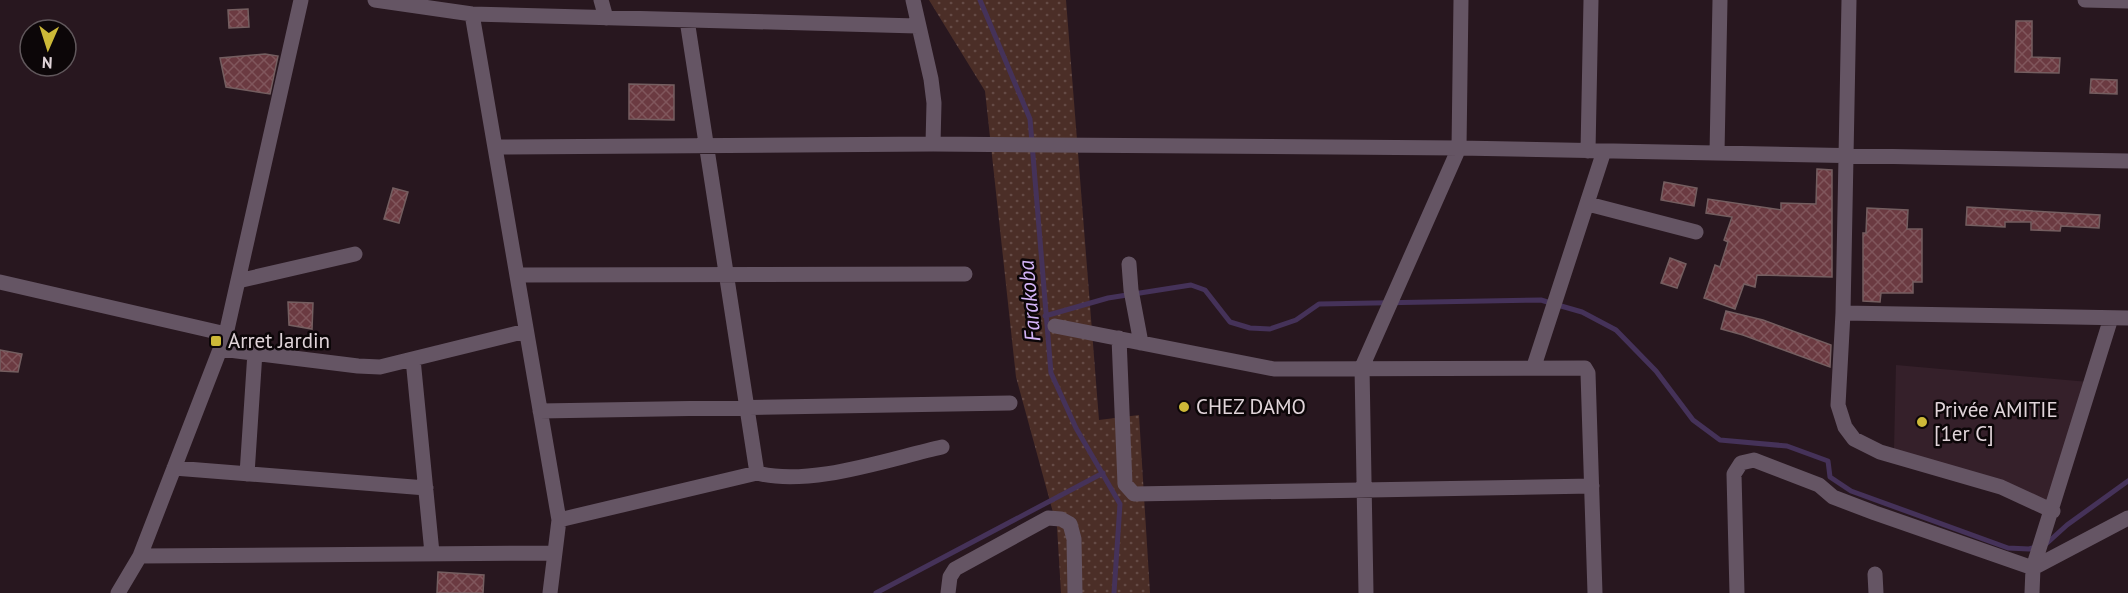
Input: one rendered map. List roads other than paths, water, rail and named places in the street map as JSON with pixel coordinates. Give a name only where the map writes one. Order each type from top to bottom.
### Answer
[{"type":"street","points":[[118,593],[140,556],[223,341],[301,0]]},
{"type":"street","points":[[375,0],[472,14],[917,26]]},
{"type":"street","points":[[601,0],[606,18]]},
{"type":"street","points":[[913,0],[933,95],[933,144]]},
{"type":"street","points":[[1366,593],[1362,367],[1459,148],[1461,0]]},
{"type":"street","points":[[1588,151],[1591,0]]},
{"type":"street","points":[[1717,153],[1720,0]]},
{"type":"street","points":[[1849,0],[1843,313],[1838,405],[1845,427],[1854,439],[1880,452],[2001,487],[2053,511]]},
{"type":"street","points":[[2085,0],[2128,1]]},
{"type":"street","points":[[472,14],[559,520],[550,593]]},
{"type":"street","points":[[687,20],[757,473]]},
{"type":"street","points":[[495,147],[933,144],[1459,148],[2128,161]]},
{"type":"street","points":[[1533,366],[1604,151]]},
{"type":"street","points":[[1588,204],[1696,232]]},
{"type":"street","points":[[238,281],[355,254]]},
{"type":"street","points":[[1130,264],[1132,297],[1141,343]]},
{"type":"street","points":[[517,275],[965,274]]},
{"type":"street","points":[[0,282],[223,341],[255,352],[358,366],[380,367],[526,331]]},
{"type":"street","points":[[1843,313],[2128,318]]},
{"type":"street","points":[[2032,593],[2032,568],[2053,511],[2111,318]]},
{"type":"street","points":[[1055,326],[1274,369],[1533,366],[1585,368],[1588,373],[1595,593]]},
{"type":"street","points":[[1119,338],[1125,478],[1128,489],[1134,494],[1593,486]]},
{"type":"street","points":[[247,474],[255,352]]},
{"type":"street","points":[[413,359],[432,553]]},
{"type":"street","points":[[540,411],[1010,403]]},
{"type":"street","points":[[559,520],[757,473],[790,479],[818,476],[942,447]]},
{"type":"street","points":[[1737,593],[1734,474],[1741,463],[1754,460],[1819,485],[1833,497],[2032,568],[2128,518]]},
{"type":"street","points":[[174,468],[426,488]]},
{"type":"street","points":[[948,593],[950,577],[955,569],[1048,518],[1061,519],[1070,524],[1074,539],[1075,593]]},
{"type":"street","points":[[140,556],[554,553]]},
{"type":"street","points":[[1875,573],[1876,593]]},
{"type":"waterway","name":"Farakoba","points":[[980,0],[1030,119],[1051,373],[1076,428],[1120,504],[1114,593]]},
{"type":"waterway","points":[[1045,316],[1108,298],[1191,285],[1205,290],[1230,322],[1250,328],[1270,329],[1296,320],[1319,304],[1541,300],[1582,312],[1616,330],[1656,371],[1693,420],[1720,440],[1787,446],[1828,461],[1830,477],[1851,491],[2008,548],[2029,549],[2046,544],[2067,525],[2128,481]]},
{"type":"waterway","points":[[876,593],[1103,473]]},
{"type":"place","name":"Arret Jardin","points":[[216,341]]},
{"type":"place","name":"CHEZ DAMO","points":[[1184,407]]},
{"type":"place","name":"Privée AMITIE [1er C]","points":[[1922,422]]}]
